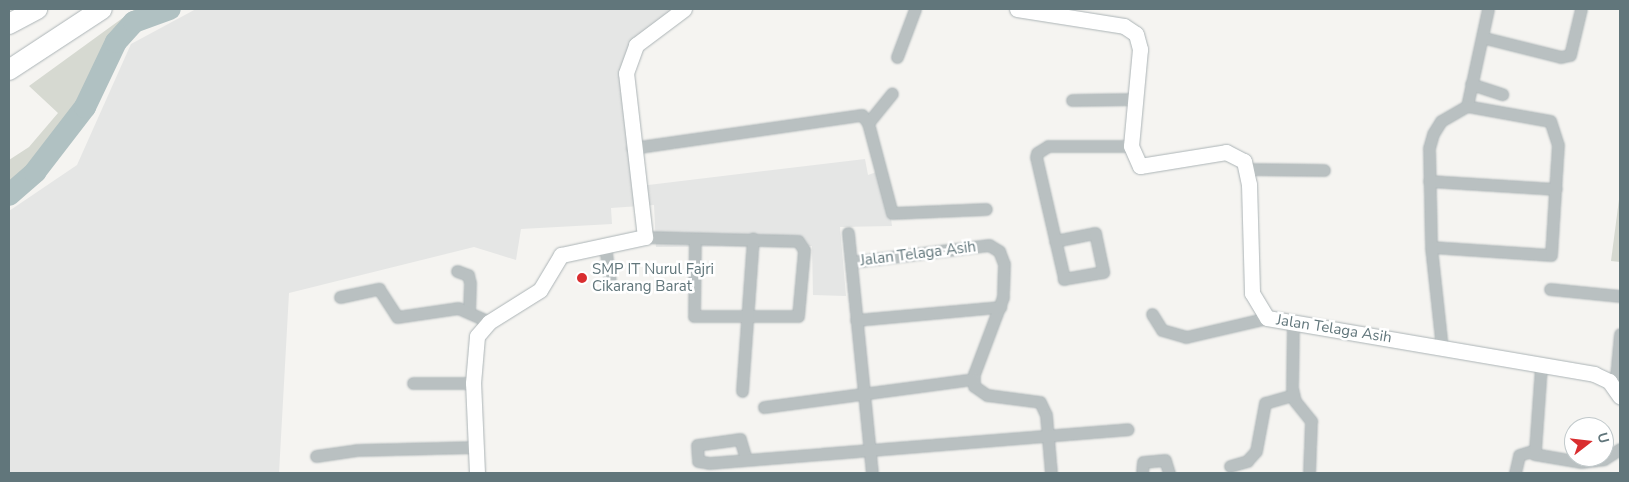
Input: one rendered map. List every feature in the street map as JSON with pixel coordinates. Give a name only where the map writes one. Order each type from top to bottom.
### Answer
[{"type":"highway","points":[[9,24],[38,9]]},
{"type":"highway","points":[[9,70],[102,9]]},
{"type":"street","points":[[645,237],[626,92],[629,57],[649,32],[684,9]]},
{"type":"street","points":[[897,57],[915,9]]},
{"type":"street","points":[[1016,9],[1130,29],[1140,49],[1131,146],[1140,166],[1233,152],[1248,170],[1324,170]]},
{"type":"street","points":[[1467,106],[1471,84],[1485,38],[1488,9]]},
{"type":"street","points":[[1485,38],[1561,57],[1570,55],[1581,9]]},
{"type":"street","points":[[1471,84],[1502,94]]},
{"type":"street","points":[[868,123],[892,93]]},
{"type":"street","points":[[1072,100],[1134,99]]},
{"type":"street","points":[[1431,247],[1549,257],[1556,189],[1557,135],[1550,121],[1467,106],[1441,121],[1433,134],[1429,181],[1431,247],[1442,348]]},
{"type":"street","points":[[632,148],[856,115],[868,123],[892,213],[986,209]]},
{"type":"street","points":[[1055,241],[1095,233],[1103,272],[1064,280],[1055,241],[1037,152],[1048,146],[1131,146]]},
{"type":"street","name":"Jalan Telaga Asih","points":[[1248,170],[1249,268],[1255,302],[1267,318],[1594,374],[1617,392]]},
{"type":"street","points":[[1429,181],[1556,189]]},
{"type":"street","points":[[848,233],[851,262]]},
{"type":"street","points":[[477,473],[473,383],[477,336],[489,322],[540,290],[561,255],[645,237],[695,239],[752,238],[802,243],[800,313],[793,319],[694,316],[695,239]]},
{"type":"street","points":[[742,391],[745,319],[752,238]]},
{"type":"street","name":"Jalan Telaga Asih","points":[[872,473],[851,262],[989,245],[999,251],[1004,264],[1000,307],[973,379]]},
{"type":"street","points":[[605,246],[610,280]]},
{"type":"street","points":[[457,271],[468,275],[470,283],[469,311]]},
{"type":"street","points":[[1550,289],[1620,296]]},
{"type":"street","points":[[340,298],[381,290],[397,317],[447,308],[469,311],[489,322]]},
{"type":"street","points":[[856,320],[1000,307]]},
{"type":"street","points":[[1152,314],[1162,330],[1186,337],[1267,318]]},
{"type":"street","points":[[1294,324],[1293,395],[1311,421],[1309,473]]},
{"type":"street","points":[[1617,392],[1620,334]]},
{"type":"street","points":[[1534,454],[1540,366]]},
{"type":"street","points":[[764,408],[973,379],[980,394],[1040,402],[1048,436],[1051,473]]},
{"type":"street","points":[[413,383],[473,383]]},
{"type":"street","points":[[1230,466],[1247,462],[1256,451],[1265,403],[1293,395]]},
{"type":"street","points":[[746,459],[1128,430]]},
{"type":"street","points":[[316,456],[357,450],[476,447]]},
{"type":"street","points":[[1515,473],[1519,455],[1534,454],[1581,462],[1604,459],[1620,450]]},
{"type":"street","points":[[1142,473],[1143,462],[1165,460],[1169,473]]},
{"type":"shaded area","points":[[135,9],[147,9],[136,13],[109,48],[75,129],[27,179],[9,186],[9,160],[29,147],[58,113],[29,86]]},
{"type":"shaded area","points":[[196,9],[680,9],[635,41],[627,67],[640,186],[865,159],[868,175],[885,169],[892,226],[840,227],[846,296],[813,295],[812,246],[656,247],[654,205],[611,208],[612,224],[521,229],[516,260],[474,247],[289,293],[279,473],[9,473],[9,211],[77,165],[131,44]]},
{"type":"shaded area","points":[[1620,192],[1620,262],[1611,261]]},
{"type":"waterway","points":[[9,195],[35,172],[85,107],[116,42],[134,22],[170,9]]},
{"type":"place","name":"SMP IT Nurul Fajri Cikarang Barat","points":[[582,278]]}]
